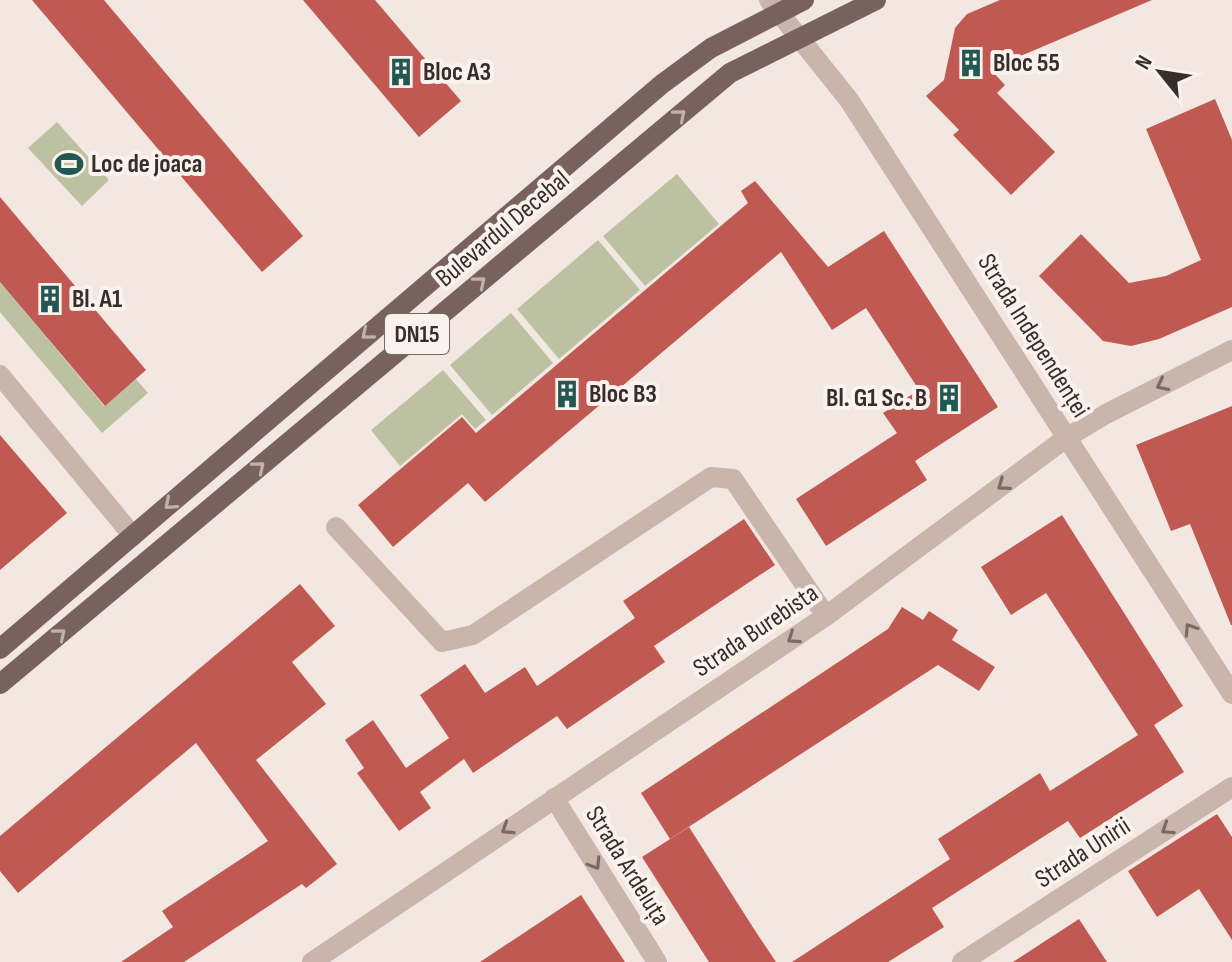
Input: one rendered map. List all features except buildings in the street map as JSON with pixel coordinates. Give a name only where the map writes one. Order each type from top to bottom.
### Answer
[{"type":"main road","name":"Bulevardul Decebal","points":[[0,649],[662,84],[774,7],[804,0]]},
{"type":"main road","name":"Bulevardul Decebal","points":[[0,684],[730,73],[876,0]]},
{"type":"street","name":"Strada Independenței","points":[[774,7],[849,100],[1232,694]]},
{"type":"street","name":"Strada Burebista","points":[[312,962],[826,616],[1066,438],[1106,414],[1232,350]]},
{"type":"street","points":[[0,375],[133,536]]},
{"type":"street","points":[[336,527],[442,642],[473,635],[711,477],[733,479],[826,616]]},
{"type":"street","name":"Strada Unirii","points":[[962,962],[1232,787]]},
{"type":"street","name":"Strada Ardeluța","points":[[554,798],[657,962]]},
{"type":"green space","name":"Loc de joaca","points":[[57,122],[109,180],[82,206],[28,148]]},
{"type":"green space","points":[[677,174],[719,224],[645,286],[603,236]]},
{"type":"green space","points":[[598,240],[640,290],[559,359],[517,309]]},
{"type":"green space","points":[[0,282],[104,406],[136,379],[148,393],[102,433],[0,312]]},
{"type":"green space","points":[[511,313],[553,363],[492,415],[450,365]]},
{"type":"green space","points":[[443,370],[486,420],[475,429],[462,414],[400,466],[371,430]]},
{"type":"place","name":"Bloc 55","points":[[971,63]]},
{"type":"place","name":"Bloc A3","points":[[401,72]]},
{"type":"place","name":"Loc de joaca","points":[[69,164]]},
{"type":"place","name":"Bl. A1","points":[[50,299]]},
{"type":"place","name":"Bloc B3","points":[[567,394]]},
{"type":"place","name":"Bl. G1 Sc. B","points":[[949,398]]}]
